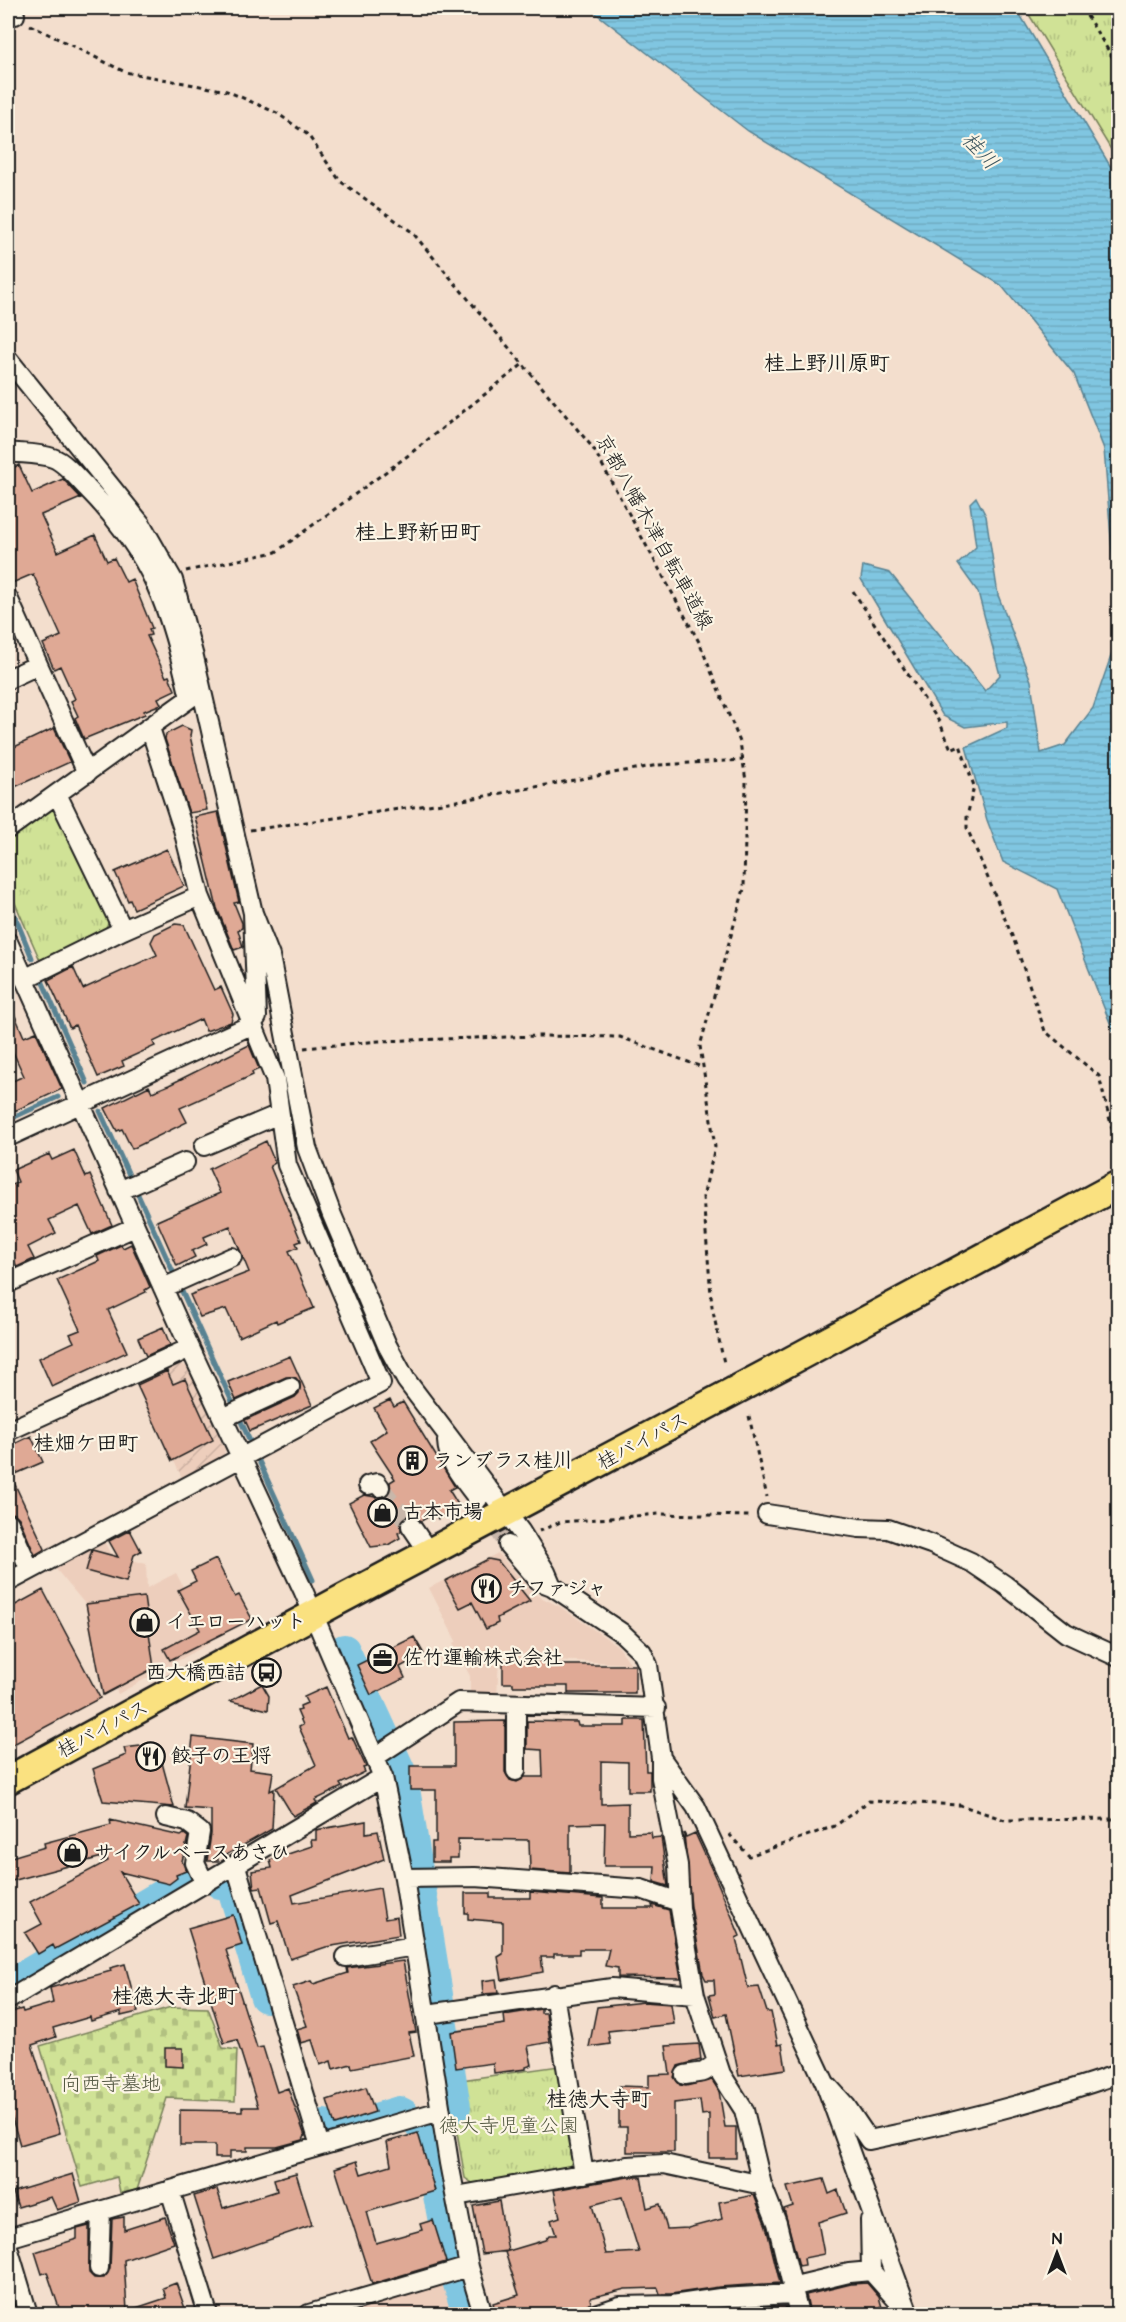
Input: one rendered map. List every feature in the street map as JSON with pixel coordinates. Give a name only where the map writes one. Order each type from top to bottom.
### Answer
[{"type":"highway","name":"桂バイパス","points":[[8,1780],[783,1365],[1117,1195]]},
{"type":"street","points":[[8,359],[141,524],[173,580],[195,657],[233,833],[253,913],[270,956],[307,1148],[336,1226],[387,1345],[406,1380],[507,1513],[546,1572],[552,1586]]},
{"type":"street","points":[[8,452],[56,459],[107,509],[135,543],[152,573],[166,607],[190,698],[8,829]]},
{"type":"street","points":[[8,598],[87,773]]},
{"type":"street","points":[[8,679],[38,665]]},
{"type":"street","points":[[8,1582],[381,1383],[286,1165],[274,1079],[200,896],[183,829],[150,728]]},
{"type":"street","points":[[57,794],[123,930]]},
{"type":"street","points":[[24,979],[123,930],[200,896]]},
{"type":"street","points":[[8,1137],[251,1025],[257,1017],[253,913]]},
{"type":"street","points":[[8,942],[79,1105],[129,1187],[135,1227],[173,1283],[190,1348],[241,1459],[314,1615],[384,1751],[383,1777],[414,1878],[415,1946],[437,2012],[440,2111],[456,2196],[460,2269],[483,2314]]},
{"type":"street","points":[[204,1146],[279,1114]]},
{"type":"street","points":[[129,1187],[185,1162]]},
{"type":"street","points":[[8,1283],[135,1227]]},
{"type":"street","points":[[173,1283],[232,1257]]},
{"type":"street","points":[[8,1431],[190,1348]]},
{"type":"street","points":[[223,1418],[290,1387]]},
{"type":"street","points":[[447,1433],[448,1452],[478,1499]]},
{"type":"street","points":[[767,1514],[859,1528],[888,1529],[931,1544],[970,1562],[996,1579],[1066,1633],[1119,1656]]},
{"type":"street","points":[[9,1523],[30,1570]]},
{"type":"street","points":[[411,1526],[430,1554]]},
{"type":"street","points":[[508,1545],[539,1581],[552,1586],[622,1633],[642,1652],[648,1665],[656,1708],[661,1778],[678,1865],[679,1902],[695,1995],[716,2063],[744,2110],[762,2186],[777,2223],[799,2314]]},
{"type":"street","points":[[384,1751],[459,1702],[656,1708]]},
{"type":"street","points":[[516,1704],[516,1771]]},
{"type":"street","points":[[661,1758],[672,1769],[696,1807],[825,2083],[909,2312]]},
{"type":"street","points":[[8,2000],[383,1777]]},
{"type":"street","points":[[166,1817],[187,1822],[200,1832],[195,1863],[205,1884]]},
{"type":"street","points":[[236,1866],[320,2146]]},
{"type":"street","points":[[414,1878],[475,1877],[641,1889],[679,1902]]},
{"type":"street","points":[[346,1957],[415,1946]]},
{"type":"street","points":[[437,2012],[554,1994],[612,1988],[695,1995]]},
{"type":"street","points":[[554,1994],[584,2174]]},
{"type":"street","points":[[685,2075],[704,2072],[716,2063]]},
{"type":"street","points":[[825,2083],[846,2106],[869,2140],[1046,2099],[1119,2074]]},
{"type":"street","points":[[8,2238],[440,2111]]},
{"type":"street","points":[[456,2196],[627,2166],[664,2164],[762,2186]]},
{"type":"street","points":[[170,2190],[208,2314]]},
{"type":"street","points":[[99,2268],[101,2211]]},
{"type":"street","points":[[872,2213],[869,2225],[871,2271],[897,2304],[909,2312]]},
{"type":"street","points":[[8,2247],[28,2314]]},
{"type":"street","points":[[309,2314],[460,2269]]},
{"type":"street","points":[[596,2314],[621,2306],[759,2306],[792,2291],[849,2273],[871,2271]]},
{"type":"path","points":[[1082,8],[1119,66]]},
{"type":"path","name":"京都八幡木津自転車道線","points":[[11,15],[125,72],[227,91],[277,113],[308,135],[340,181],[412,232],[593,448],[699,642],[740,742],[746,781],[744,889],[728,951],[709,1007],[700,1046],[715,1147],[703,1197],[712,1307],[724,1363]]},
{"type":"path","points":[[175,573],[276,552],[406,457],[523,364]]},
{"type":"path","points":[[853,591],[940,723],[951,749],[960,745],[974,786],[967,817],[967,828],[1015,943],[1045,1031],[1099,1076],[1119,1153]]},
{"type":"path","points":[[233,833],[463,800],[658,765],[743,760]]},
{"type":"path","points":[[286,1043],[304,1048],[379,1041],[538,1036],[620,1037],[702,1067]]},
{"type":"path","points":[[1117,1195],[1119,1270]]},
{"type":"path","points":[[534,1534],[558,1523],[575,1521],[683,1513],[760,1516],[767,1514],[769,1509],[749,1416]]},
{"type":"path","points":[[728,1833],[749,1856],[835,1826],[869,1801],[960,1805],[1005,1820],[1119,1818]]},
{"type":"shaded area","points":[[177,1363],[188,1367],[225,1450],[222,1462],[185,1484],[135,1381]]},
{"type":"shaded area","name":"イエローハット","points":[[104,1541],[110,1553],[146,1564],[147,1588],[176,1573],[212,1642],[118,1694],[92,1641],[85,1604],[55,1568]]},
{"type":"shaded area","points":[[498,1553],[534,1594],[559,1606],[618,1646],[631,1664],[499,1657],[497,1698],[470,1696],[470,1676],[453,1643],[456,1641],[429,1588]]},
{"type":"shaded area","points":[[448,2282],[459,2314],[343,2314]]},
{"type":"green space","points":[[1025,8],[1118,8],[1118,161]]},
{"type":"green space","points":[[57,804],[110,918],[105,930],[40,960],[8,887],[8,840]]},
{"type":"green space","name":"向西寺墓地","points":[[171,2007],[208,2008],[223,2048],[237,2050],[235,2101],[167,2098],[137,2190],[120,2193],[117,2177],[82,2187],[40,2046]]},
{"type":"green space","name":"徳大寺児童公園","points":[[559,2066],[574,2159],[567,2170],[474,2184],[465,2178],[454,2115],[460,2107],[455,2081]]},
{"type":"water","name":"桂川","points":[[589,8],[1016,8],[1118,179],[1118,627],[1104,449],[1074,374],[1001,285],[748,131]]},
{"type":"water","points":[[976,497],[986,516],[998,595],[1031,681],[1041,753],[1065,745],[1093,708],[1118,636],[1118,1043],[1057,889],[1003,862],[987,820],[966,747],[1007,728],[1007,722],[965,727],[943,716],[861,579],[863,566],[890,573],[985,691],[1000,675],[978,592],[958,564],[976,547],[970,503]]},
{"type":"building","points":[[19,465],[32,493],[63,479],[81,498],[41,515],[58,552],[95,535],[107,561],[114,558],[126,582],[132,579],[152,628],[149,629],[151,635],[147,636],[166,677],[169,676],[175,690],[158,698],[161,704],[144,711],[145,714],[84,739],[71,701],[75,699],[60,666],[54,669],[43,644],[61,636],[33,574],[12,583],[8,572],[8,470]]},
{"type":"building","points":[[182,726],[191,730],[190,736],[207,810],[189,813],[165,739],[166,734]]},
{"type":"building","points":[[54,728],[70,762],[8,790],[8,750]]},
{"type":"building","points":[[218,812],[239,902],[234,903],[242,923],[242,928],[238,930],[243,947],[234,950],[217,908],[195,817]]},
{"type":"building","points":[[167,849],[184,886],[134,909],[115,872]]},
{"type":"building","points":[[175,924],[184,925],[214,990],[221,987],[233,1014],[231,1022],[206,1031],[201,1019],[153,1042],[155,1046],[122,1061],[124,1066],[98,1077],[75,1025],[70,1028],[48,980],[73,967],[83,989],[157,955],[151,942],[155,934]]},
{"type":"building","points":[[8,999],[24,1037],[36,1032],[62,1089],[8,1114],[8,1083],[24,1076],[8,1041]]},
{"type":"building","points":[[249,1045],[259,1069],[252,1072],[253,1075],[180,1108],[187,1122],[132,1149],[122,1129],[117,1131],[105,1108],[149,1086],[152,1092],[169,1085]]},
{"type":"building","points":[[266,1141],[275,1163],[270,1166],[301,1241],[296,1243],[298,1247],[289,1251],[314,1308],[277,1323],[276,1320],[239,1337],[226,1309],[200,1317],[190,1295],[249,1272],[230,1226],[204,1237],[207,1244],[192,1251],[195,1257],[177,1266],[157,1221],[220,1193],[209,1169]]},
{"type":"building","points":[[74,1150],[86,1177],[90,1175],[112,1225],[92,1234],[79,1206],[49,1220],[56,1233],[28,1247],[34,1259],[17,1267],[8,1248],[8,1187],[18,1182],[13,1170],[49,1154],[52,1160]]},
{"type":"building","points":[[131,1244],[150,1287],[145,1290],[146,1292],[108,1310],[127,1352],[52,1387],[39,1358],[74,1342],[70,1334],[80,1330],[57,1280],[99,1261],[97,1256],[121,1245],[123,1248]]},
{"type":"building","points":[[163,1327],[170,1345],[146,1356],[138,1338]]},
{"type":"building","points":[[290,1356],[312,1405],[250,1431],[245,1420],[295,1397],[299,1393],[300,1383],[296,1378],[286,1377],[236,1400],[228,1382]]},
{"type":"building","points":[[167,1371],[173,1384],[185,1379],[213,1440],[172,1461],[137,1385]]},
{"type":"building","name":"ランブラス桂川","points":[[390,1400],[394,1407],[403,1402],[455,1487],[449,1490],[459,1506],[438,1519],[435,1513],[421,1521],[415,1516],[405,1516],[401,1522],[401,1532],[398,1533],[400,1538],[388,1545],[371,1547],[349,1503],[364,1495],[381,1498],[391,1491],[390,1482],[395,1479],[370,1441],[387,1430],[374,1408]]},
{"type":"building","points":[[31,1436],[43,1462],[11,1476],[45,1549],[35,1555],[19,1518],[8,1512],[8,1447]]},
{"type":"building","points":[[130,1530],[141,1551],[134,1555],[126,1582],[86,1571],[92,1550],[118,1557],[109,1541]]},
{"type":"building","points":[[8,1547],[15,1565],[8,1568]]},
{"type":"building","points":[[216,1559],[235,1597],[239,1595],[252,1619],[170,1660],[164,1649],[200,1630],[178,1590],[196,1581],[191,1571]]},
{"type":"building","points":[[488,1559],[498,1561],[530,1601],[497,1618],[498,1623],[486,1629],[472,1602],[460,1608],[445,1581]]},
{"type":"building","points":[[43,1590],[100,1698],[8,1747],[8,1609]]},
{"type":"building","points":[[144,1597],[154,1668],[103,1695],[86,1604]]},
{"type":"building","points":[[414,1637],[424,1654],[400,1667],[405,1678],[371,1695],[357,1665]]},
{"type":"building","points":[[503,1660],[551,1661],[551,1665],[635,1665],[635,1693],[568,1693],[568,1686],[513,1686],[513,1683],[503,1683]]},
{"type":"building","points":[[262,1684],[269,1696],[268,1710],[230,1701]]},
{"type":"building","points":[[326,1687],[348,1738],[352,1737],[366,1767],[363,1768],[365,1772],[340,1784],[342,1787],[315,1800],[317,1803],[293,1816],[276,1788],[316,1765],[299,1727],[303,1725],[297,1711],[301,1710],[300,1706],[307,1703],[304,1697]]},
{"type":"building","points":[[626,1720],[644,1720],[646,1771],[650,1771],[650,1791],[628,1791],[628,1762],[601,1761],[601,1804],[628,1803],[628,1833],[651,1832],[652,1838],[661,1837],[668,1886],[654,1882],[655,1866],[604,1866],[605,1823],[570,1824],[570,1873],[530,1870],[529,1840],[458,1839],[458,1858],[449,1858],[449,1862],[432,1862],[432,1842],[436,1842],[436,1790],[410,1790],[410,1766],[454,1766],[454,1722],[505,1721],[505,1772],[510,1780],[517,1782],[525,1777],[543,1777],[542,1750],[527,1749],[527,1721],[577,1722],[578,1726],[626,1726]]},
{"type":"building","points":[[193,1737],[253,1744],[250,1769],[273,1772],[270,1791],[274,1789],[272,1829],[226,1855],[218,1854],[218,1861],[207,1861],[211,1834],[211,1810],[185,1808]]},
{"type":"building","points":[[157,1744],[174,1807],[103,1801],[93,1769],[126,1755],[124,1748]]},
{"type":"building","points":[[110,1820],[181,1836],[184,1834],[188,1837],[182,1861],[186,1871],[176,1875],[177,1878],[169,1884],[120,1872],[139,1904],[55,1949],[53,1945],[38,1954],[25,1933],[42,1924],[30,1902],[108,1861],[106,1856],[8,1882],[8,1858],[45,1847],[44,1843],[111,1825]]},
{"type":"building","points":[[366,1821],[366,1833],[378,1831],[384,1859],[292,1895],[294,1903],[380,1888],[385,1919],[397,1917],[399,1935],[326,1947],[290,1959],[278,1921],[271,1923],[261,1887],[254,1888],[252,1871],[272,1868],[270,1860],[312,1846],[311,1840],[316,1840],[316,1830]]},
{"type":"building","points":[[684,1833],[686,1837],[695,1833],[717,1881],[740,1936],[736,1938],[748,1988],[759,1987],[767,2012],[771,2012],[778,2045],[782,2044],[786,2069],[739,2076],[726,2014],[715,2017],[709,1995],[715,1994],[714,1980],[706,1980],[703,1974],[691,1907]]},
{"type":"building","points":[[530,1892],[603,1898],[603,1908],[653,1908],[652,1905],[669,1910],[681,1978],[618,1977],[618,1968],[605,1966],[609,1949],[579,1949],[579,1954],[554,1954],[554,1957],[541,1957],[543,1972],[502,1980],[498,1957],[503,1954],[503,1922],[468,1919],[468,1913],[465,1913],[465,1893],[490,1893],[490,1898],[530,1898]]},
{"type":"building","points":[[233,1915],[242,1945],[226,1950],[257,2048],[263,2047],[277,2092],[288,2088],[305,2136],[303,2140],[277,2147],[247,2147],[247,2151],[230,2151],[230,2158],[215,2158],[215,2145],[180,2145],[180,2110],[242,2111],[242,2107],[258,2107],[237,2040],[224,2043],[188,1928]]},
{"type":"building","points":[[403,1961],[416,2032],[409,2033],[414,2056],[352,2068],[351,2064],[333,2069],[331,2061],[320,2065],[312,2040],[301,2043],[297,2029],[307,2026],[293,1987],[311,1981],[313,1984],[348,1973],[347,1968]]},
{"type":"building","points":[[125,1964],[138,2012],[121,2016],[121,2012],[91,2021],[90,2017],[53,2028],[56,2037],[32,2045],[60,2133],[20,2145],[8,2105],[8,2060],[15,2057],[8,2032],[8,2013],[22,2009],[23,2012],[53,2003],[50,1988],[111,1971],[110,1968]]},
{"type":"building","points":[[496,1979],[498,1993],[483,1994],[482,1981]]},
{"type":"building","points":[[644,2002],[671,2004],[674,2024],[608,2031],[610,2044],[589,2047],[597,2007]]},
{"type":"building","points":[[541,2009],[541,2013],[546,2013],[550,2042],[528,2046],[532,2065],[526,2069],[494,2073],[493,2063],[456,2068],[451,2032],[505,2024],[504,2015]]},
{"type":"building","points":[[699,2044],[701,2060],[678,2066],[674,2077],[680,2085],[686,2086],[712,2080],[719,2091],[725,2127],[736,2127],[736,2158],[709,2158],[709,2114],[702,2115],[700,2100],[674,2103],[674,2152],[627,2152],[627,2127],[619,2127],[619,2086],[649,2087],[649,2075],[670,2074],[666,2046]]},
{"type":"building","points":[[165,2048],[183,2048],[183,2067],[165,2066]]},
{"type":"building","points":[[366,2087],[375,2112],[335,2125],[327,2100]]},
{"type":"building","points":[[418,2133],[435,2191],[367,2212],[376,2243],[422,2230],[420,2224],[433,2220],[446,2262],[372,2284],[335,2168],[357,2161],[361,2174],[391,2165],[387,2142]]},
{"type":"building","points":[[296,2173],[312,2225],[214,2259],[194,2196],[217,2189],[223,2208],[277,2191],[274,2179]]},
{"type":"building","points":[[73,2174],[81,2202],[57,2210],[51,2197],[18,2207],[13,2192]]},
{"type":"building","points":[[628,2177],[641,2177],[647,2208],[660,2204],[667,2229],[688,2228],[722,2219],[719,2202],[754,2195],[766,2226],[780,2283],[719,2287],[671,2294],[660,2294],[658,2288],[625,2289],[590,2298],[591,2303],[574,2310],[556,2309],[558,2314],[496,2314],[493,2303],[519,2295],[505,2252],[545,2240],[549,2235],[556,2235],[551,2220],[560,2217],[554,2190]],"holes":[[[622,2197],[639,2252],[606,2254],[592,2205]]]},
{"type":"building","points":[[824,2179],[829,2194],[838,2190],[846,2213],[818,2222],[824,2254],[804,2258],[805,2265],[799,2266],[784,2209],[793,2206],[787,2187]]},
{"type":"building","points":[[499,2201],[508,2251],[482,2254],[473,2206]]},
{"type":"building","points":[[124,2217],[124,2230],[165,2217],[174,2243],[124,2260],[127,2311],[166,2298],[163,2288],[176,2283],[187,2314],[61,2314],[47,2272],[42,2274],[35,2252],[77,2239],[77,2229],[89,2226],[89,2273],[94,2278],[104,2278],[110,2268],[112,2219]]},
{"type":"building","points":[[867,2283],[879,2297],[884,2314],[810,2314],[806,2295],[851,2284]]},
{"type":"building","points":[[785,2306],[788,2314],[697,2313],[721,2309]]},
{"type":"waterway","points":[[8,899],[32,958]]},
{"type":"waterway","points":[[40,976],[87,1083]]},
{"type":"waterway","points":[[8,1120],[58,1097]]},
{"type":"waterway","points":[[100,1111],[313,1580]]},
{"type":"waterway","points":[[344,1650],[402,1776],[455,2107]]},
{"type":"waterway","points":[[8,1986],[191,1878]]},
{"type":"waterway","points":[[220,1883],[232,1885],[266,1997]]},
{"type":"waterway","points":[[324,2125],[335,2131],[399,2112],[403,2114]]},
{"type":"waterway","points":[[420,2124],[426,2129],[451,2257],[468,2314]]},
{"type":"tunnel","points":[[380,1487],[411,1526]]},
{"type":"tunnel","points":[[486,1510],[508,1545]]},
{"type":"place","name":"ランブラス桂川","points":[[412,1461]]},
{"type":"place","name":"古本市場","points":[[382,1512]]},
{"type":"place","name":"チファジャ","points":[[486,1589]]},
{"type":"place","name":"イエローハット","points":[[145,1622]]},
{"type":"place","name":"佐竹運輸株式会社","points":[[382,1658]]},
{"type":"place","name":"西大橋西詰","points":[[267,1673]]},
{"type":"place","name":"餃子の王将","points":[[150,1756]]},
{"type":"place","name":"サイクルベースあさひ","points":[[73,1853]]},
{"type":"district","name":"桂上野川原町","points":[[827,363]]},
{"type":"district","name":"桂上野新田町","points":[[418,532]]},
{"type":"district","name":"桂畑ケ田町","points":[[86,1443]]},
{"type":"district","name":"桂徳大寺北町","points":[[175,1996]]},
{"type":"district","name":"桂徳大寺町","points":[[599,2099]]}]
